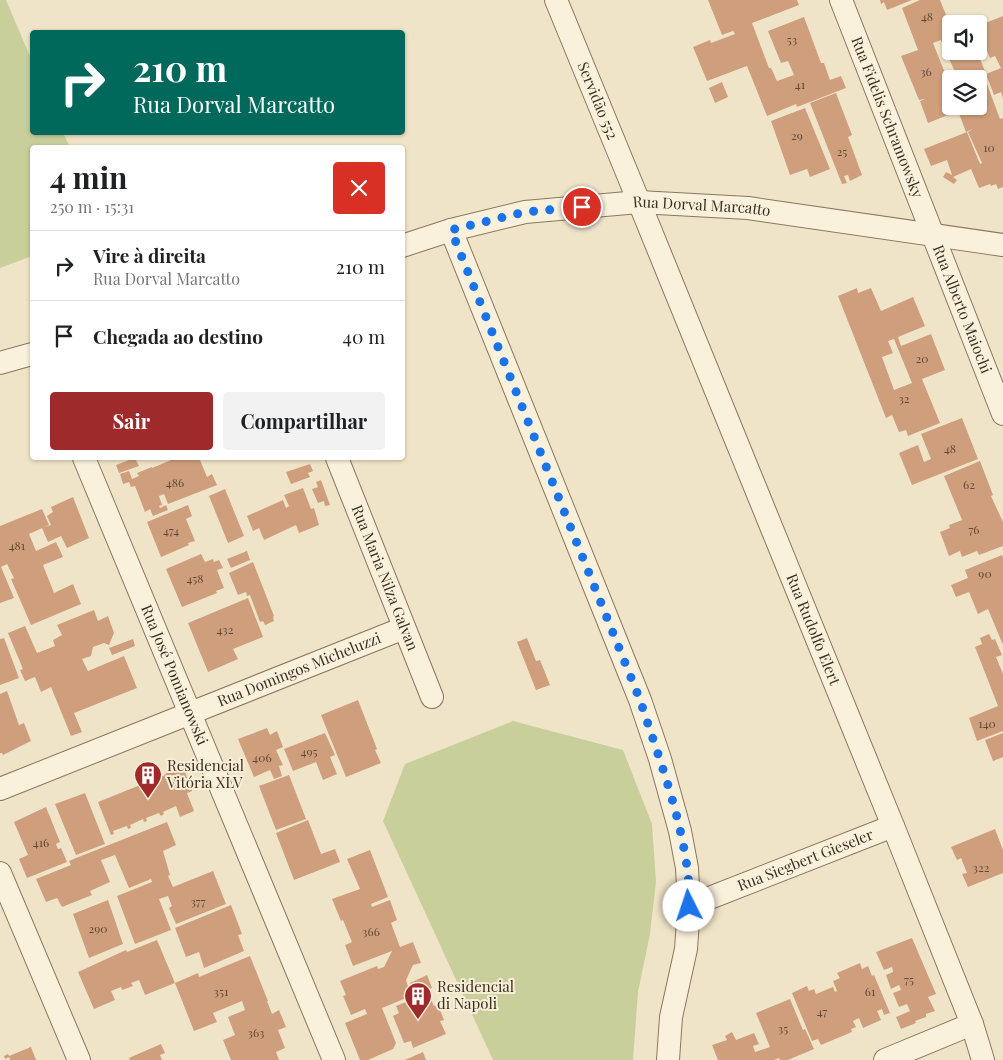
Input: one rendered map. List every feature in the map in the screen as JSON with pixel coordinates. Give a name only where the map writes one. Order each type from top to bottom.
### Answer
[{"type":"street","name":"Servidão 552","points":[[556,0],[639,202]]},
{"type":"street","name":"Rua Fidelis Schramowsky","points":[[841,0],[933,234]]},
{"type":"street","name":"Rua Dorval Marcatto","points":[[405,245],[451,230],[525,212],[639,202],[748,208],[1003,245]]},
{"type":"street","name":"Rua Rudolfo Elert","points":[[639,202],[972,1024],[983,1060]]},
{"type":"street","points":[[451,230],[640,700],[660,759],[680,831],[687,868],[689,906],[686,949],[671,1017],[668,1060]]},
{"type":"street","name":"Rua Alberto Maiochi","points":[[933,234],[1003,414]]},
{"type":"street","points":[[0,362],[30,354]]},
{"type":"street","name":"Rua José Pomianowski","points":[[85,460],[334,1060]]},
{"type":"street","name":"Rua Maria Nilza Galvan","points":[[337,460],[432,697]]},
{"type":"street","name":"Rua Domingos Micheluzzi","points":[[0,789],[404,628]]},
{"type":"street","name":"Rua Siegbert Gieseler","points":[[689,906],[892,826]]},
{"type":"street","points":[[0,873],[79,1060]]},
{"type":"street","points":[[884,1060],[972,1024]]},
{"type":"green space","points":[[0,0],[6,0],[30,56],[30,135],[64,135],[69,145],[30,145],[30,257],[0,268]]},
{"type":"green space","points":[[513,721],[623,750],[652,824],[656,882],[650,934],[638,992],[633,1060],[493,1060],[383,821],[405,764]]},
{"type":"building","points":[[708,0],[797,0],[799,5],[752,23],[769,68],[771,68],[777,81],[794,75],[788,61],[781,63],[768,31],[804,17],[821,63],[824,63],[830,80],[841,76],[846,88],[797,107],[796,104],[767,116],[747,66],[707,81],[693,47],[710,40],[711,43],[735,34],[733,31],[722,35]]},
{"type":"building","points":[[880,0],[912,0],[887,10],[884,2],[881,4]]},
{"type":"building","points":[[920,0],[940,0],[946,15],[942,15],[942,42],[941,40],[933,43],[944,70],[942,70],[942,115],[948,115],[928,123],[920,101],[925,99],[919,100],[901,56],[918,50],[902,8]]},
{"type":"building","points":[[1003,16],[1003,98],[1001,92],[994,95],[987,77],[987,74],[1001,68],[995,56],[990,58],[987,50],[987,22]]},
{"type":"building","points":[[950,60],[981,60],[984,70],[954,70]]},
{"type":"building","points":[[722,82],[728,97],[715,103],[709,88]]},
{"type":"building","points":[[987,84],[1000,119],[1003,118],[1003,187],[998,189],[996,184],[991,186],[990,184],[979,188],[971,169],[953,177],[957,180],[954,184],[943,177],[946,172],[952,175],[947,160],[931,166],[924,149],[967,132],[980,164],[982,163],[968,132],[973,129],[966,132],[960,115],[987,115]]},
{"type":"building","points":[[836,93],[852,135],[848,137],[862,175],[850,181],[848,175],[844,176],[847,183],[842,184],[810,103]]},
{"type":"building","points":[[805,108],[830,169],[810,177],[807,169],[790,175],[771,121]]},
{"type":"building","points":[[857,288],[858,293],[871,288],[881,311],[913,297],[925,326],[898,337],[901,346],[931,334],[945,370],[922,379],[940,423],[908,436],[906,430],[899,432],[892,415],[886,418],[838,296]],"holes":[[[894,339],[912,383],[894,390],[882,357],[893,353],[888,341]]]},
{"type":"building","points":[[962,418],[978,459],[912,485],[899,453],[918,445],[924,462],[931,459],[921,434]]},
{"type":"building","points":[[130,460],[136,460],[139,466],[119,473],[116,465]]},
{"type":"building","points":[[171,460],[200,460],[207,477],[212,474],[217,485],[168,504],[164,494],[159,496],[162,505],[159,506],[160,508],[166,505],[168,510],[153,516],[150,509],[145,512],[135,486],[131,487],[129,482],[123,484],[120,474],[129,471],[132,479],[139,476],[137,473]]},
{"type":"building","points":[[980,461],[993,495],[991,496],[1003,522],[1003,546],[979,555],[977,551],[962,557],[960,551],[949,556],[940,532],[950,528],[949,525],[962,520],[944,476]]},
{"type":"building","points":[[310,464],[313,471],[308,473],[310,477],[291,484],[286,472]]},
{"type":"building","points":[[321,480],[330,505],[325,506],[324,501],[318,503],[312,489],[318,487],[316,482]]},
{"type":"building","points":[[303,488],[311,509],[314,508],[319,525],[299,533],[296,525],[264,540],[259,528],[253,531],[247,516],[283,500],[286,508],[289,506],[284,495]]},
{"type":"building","points":[[225,489],[244,536],[228,543],[209,496]]},
{"type":"building","points":[[73,497],[89,538],[67,548],[61,536],[48,542],[42,528],[51,525],[47,516],[53,512],[51,507]]},
{"type":"building","points":[[188,505],[192,516],[186,519],[195,541],[161,557],[147,522]]},
{"type":"building","points":[[42,509],[49,525],[29,534],[36,551],[56,542],[63,557],[43,565],[54,593],[73,584],[81,604],[31,625],[11,579],[14,578],[7,564],[1,567],[14,598],[0,603],[0,526]]},
{"type":"building","points":[[247,551],[250,560],[231,568],[227,559]]},
{"type":"building","points":[[201,554],[205,562],[213,559],[214,562],[219,560],[223,568],[217,570],[224,588],[216,591],[217,593],[182,607],[166,569]]},
{"type":"building","points":[[1002,555],[1003,645],[988,609],[978,614],[969,592],[956,597],[951,585],[968,578],[965,570]]},
{"type":"building","points":[[253,562],[274,616],[274,621],[265,625],[263,621],[260,622],[250,595],[247,596],[246,592],[238,595],[229,573]]},
{"type":"building","points":[[248,598],[263,637],[233,649],[238,659],[208,672],[188,623]]},
{"type":"building","points":[[94,610],[98,621],[108,616],[114,633],[109,645],[104,643],[93,647],[91,656],[82,659],[88,671],[124,656],[137,688],[74,713],[82,732],[71,736],[51,687],[41,692],[35,677],[25,681],[20,670],[23,669],[8,633],[25,626],[37,653],[55,646],[53,640],[62,635],[57,625]]},
{"type":"building","points":[[989,634],[992,640],[995,639],[1002,655],[996,657],[1003,674],[1003,731],[977,741],[969,718],[998,706],[975,647],[982,644],[980,638]]},
{"type":"building","points":[[4,638],[19,678],[0,685],[0,639]]},
{"type":"building","points":[[527,638],[536,661],[540,660],[550,685],[536,690],[517,642]]},
{"type":"building","points":[[133,639],[135,646],[112,655],[109,648]]},
{"type":"building","points":[[7,691],[19,725],[24,723],[31,741],[3,755],[0,753],[0,694]]},
{"type":"building","points":[[358,700],[381,763],[346,777],[321,715]]},
{"type":"building","points":[[267,728],[270,735],[277,731],[283,747],[276,750],[283,765],[279,766],[282,776],[274,779],[270,770],[254,777],[238,739]]},
{"type":"building","points":[[325,733],[335,755],[330,757],[337,774],[323,780],[316,762],[293,771],[284,749]]},
{"type":"building","points":[[1003,733],[1003,757],[993,761],[985,740]]},
{"type":"building","name":"Residencial Vitória XLV","points":[[183,766],[192,791],[187,793],[194,811],[180,817],[176,806],[163,812],[164,814],[161,816],[159,813],[146,818],[147,821],[144,822],[143,819],[130,825],[131,828],[128,829],[127,826],[113,831],[114,834],[111,835],[98,802]]},
{"type":"building","points":[[289,775],[306,819],[276,830],[259,786]]},
{"type":"building","points":[[85,793],[105,844],[76,855],[55,804]]},
{"type":"building","points":[[46,807],[60,842],[56,844],[58,849],[61,848],[67,862],[27,878],[19,859],[28,855],[14,822]]},
{"type":"building","points":[[308,820],[321,854],[335,849],[340,862],[294,880],[276,833]]},
{"type":"building","points":[[167,822],[176,845],[163,851],[170,875],[168,876],[173,887],[213,871],[226,904],[176,924],[169,908],[172,906],[168,896],[159,899],[171,930],[135,944],[117,896],[152,882],[151,879],[129,888],[115,855],[101,860],[110,882],[90,891],[92,895],[62,907],[57,898],[46,902],[36,879],[71,865],[69,861]]},
{"type":"building","points":[[995,829],[1003,850],[1003,873],[968,887],[962,874],[967,873],[961,858],[957,860],[951,847]]},
{"type":"building","points":[[370,850],[388,897],[371,904],[372,907],[390,900],[397,920],[391,923],[400,947],[413,942],[421,963],[413,965],[406,980],[411,996],[382,1008],[396,1043],[393,1049],[368,1060],[360,1060],[345,1023],[367,1014],[365,1009],[351,1015],[343,996],[346,995],[340,981],[377,966],[378,969],[384,967],[392,951],[353,966],[345,945],[352,942],[332,899],[360,889],[347,859]]},
{"type":"building","points":[[108,900],[123,944],[89,958],[73,914]]},
{"type":"building","points":[[231,905],[242,934],[238,935],[244,951],[204,968],[199,952],[186,957],[175,928]]},
{"type":"building","points":[[912,938],[936,994],[928,997],[935,1011],[926,1014],[926,1017],[915,1021],[916,1023],[901,1029],[896,1017],[910,1011],[907,1004],[899,1007],[893,993],[901,990],[899,985],[891,989],[886,975],[893,972],[892,967],[884,970],[876,952]]},
{"type":"building","points":[[157,940],[175,983],[145,995],[139,980],[131,983],[133,986],[122,990],[121,987],[111,991],[115,1000],[94,1009],[78,972],[126,950],[127,952]]},
{"type":"building","points":[[250,956],[272,1014],[279,1010],[286,1027],[278,1030],[285,1048],[276,1052],[279,1060],[231,1060],[223,1040],[235,1035],[228,1017],[245,1010],[242,1001],[213,1013],[217,1022],[194,1031],[175,983],[198,973],[199,977]]},
{"type":"building","points":[[860,963],[862,969],[868,966],[872,976],[874,975],[890,1013],[884,1015],[882,1009],[877,1011],[881,1020],[863,1028],[859,1018],[853,1021],[856,1027],[851,1029],[852,1032],[821,1045],[818,1039],[812,1041],[792,993],[807,986],[809,991],[814,989],[816,994],[833,987],[835,992],[837,991],[833,981],[840,978],[837,973]]},
{"type":"building","points":[[427,975],[432,988],[415,995],[410,983]]},
{"type":"building","name":"Residencial di Napoli","points":[[428,993],[434,1006],[438,1005],[444,1020],[440,1021],[446,1034],[413,1048],[411,1041],[404,1043],[393,1016],[399,1013],[396,1006]]},
{"type":"building","points":[[790,999],[803,1030],[805,1029],[814,1049],[788,1060],[780,1060],[779,1058],[774,1060],[718,1060],[712,1045],[727,1040],[725,1036],[732,1032],[736,1040],[754,1033],[759,1044],[753,1046],[755,1052],[770,1047],[756,1013]]},
{"type":"building","points":[[161,1044],[165,1053],[160,1055],[162,1060],[130,1060],[129,1058]]},
{"type":"building","points":[[31,1047],[36,1060],[10,1060],[9,1057],[5,1059],[4,1056],[8,1054],[9,1056]]},
{"type":"building","points":[[423,1052],[426,1060],[405,1060]]},
{"type":"place","name":"Residencial Vitória XLV","points":[[148,799]]},
{"type":"place","name":"Residencial di Napoli","points":[[418,1020]]},
{"type":"route","points":[[582,207],[525,212],[451,230],[640,700],[660,759],[680,831],[687,868],[689,906]]}]
